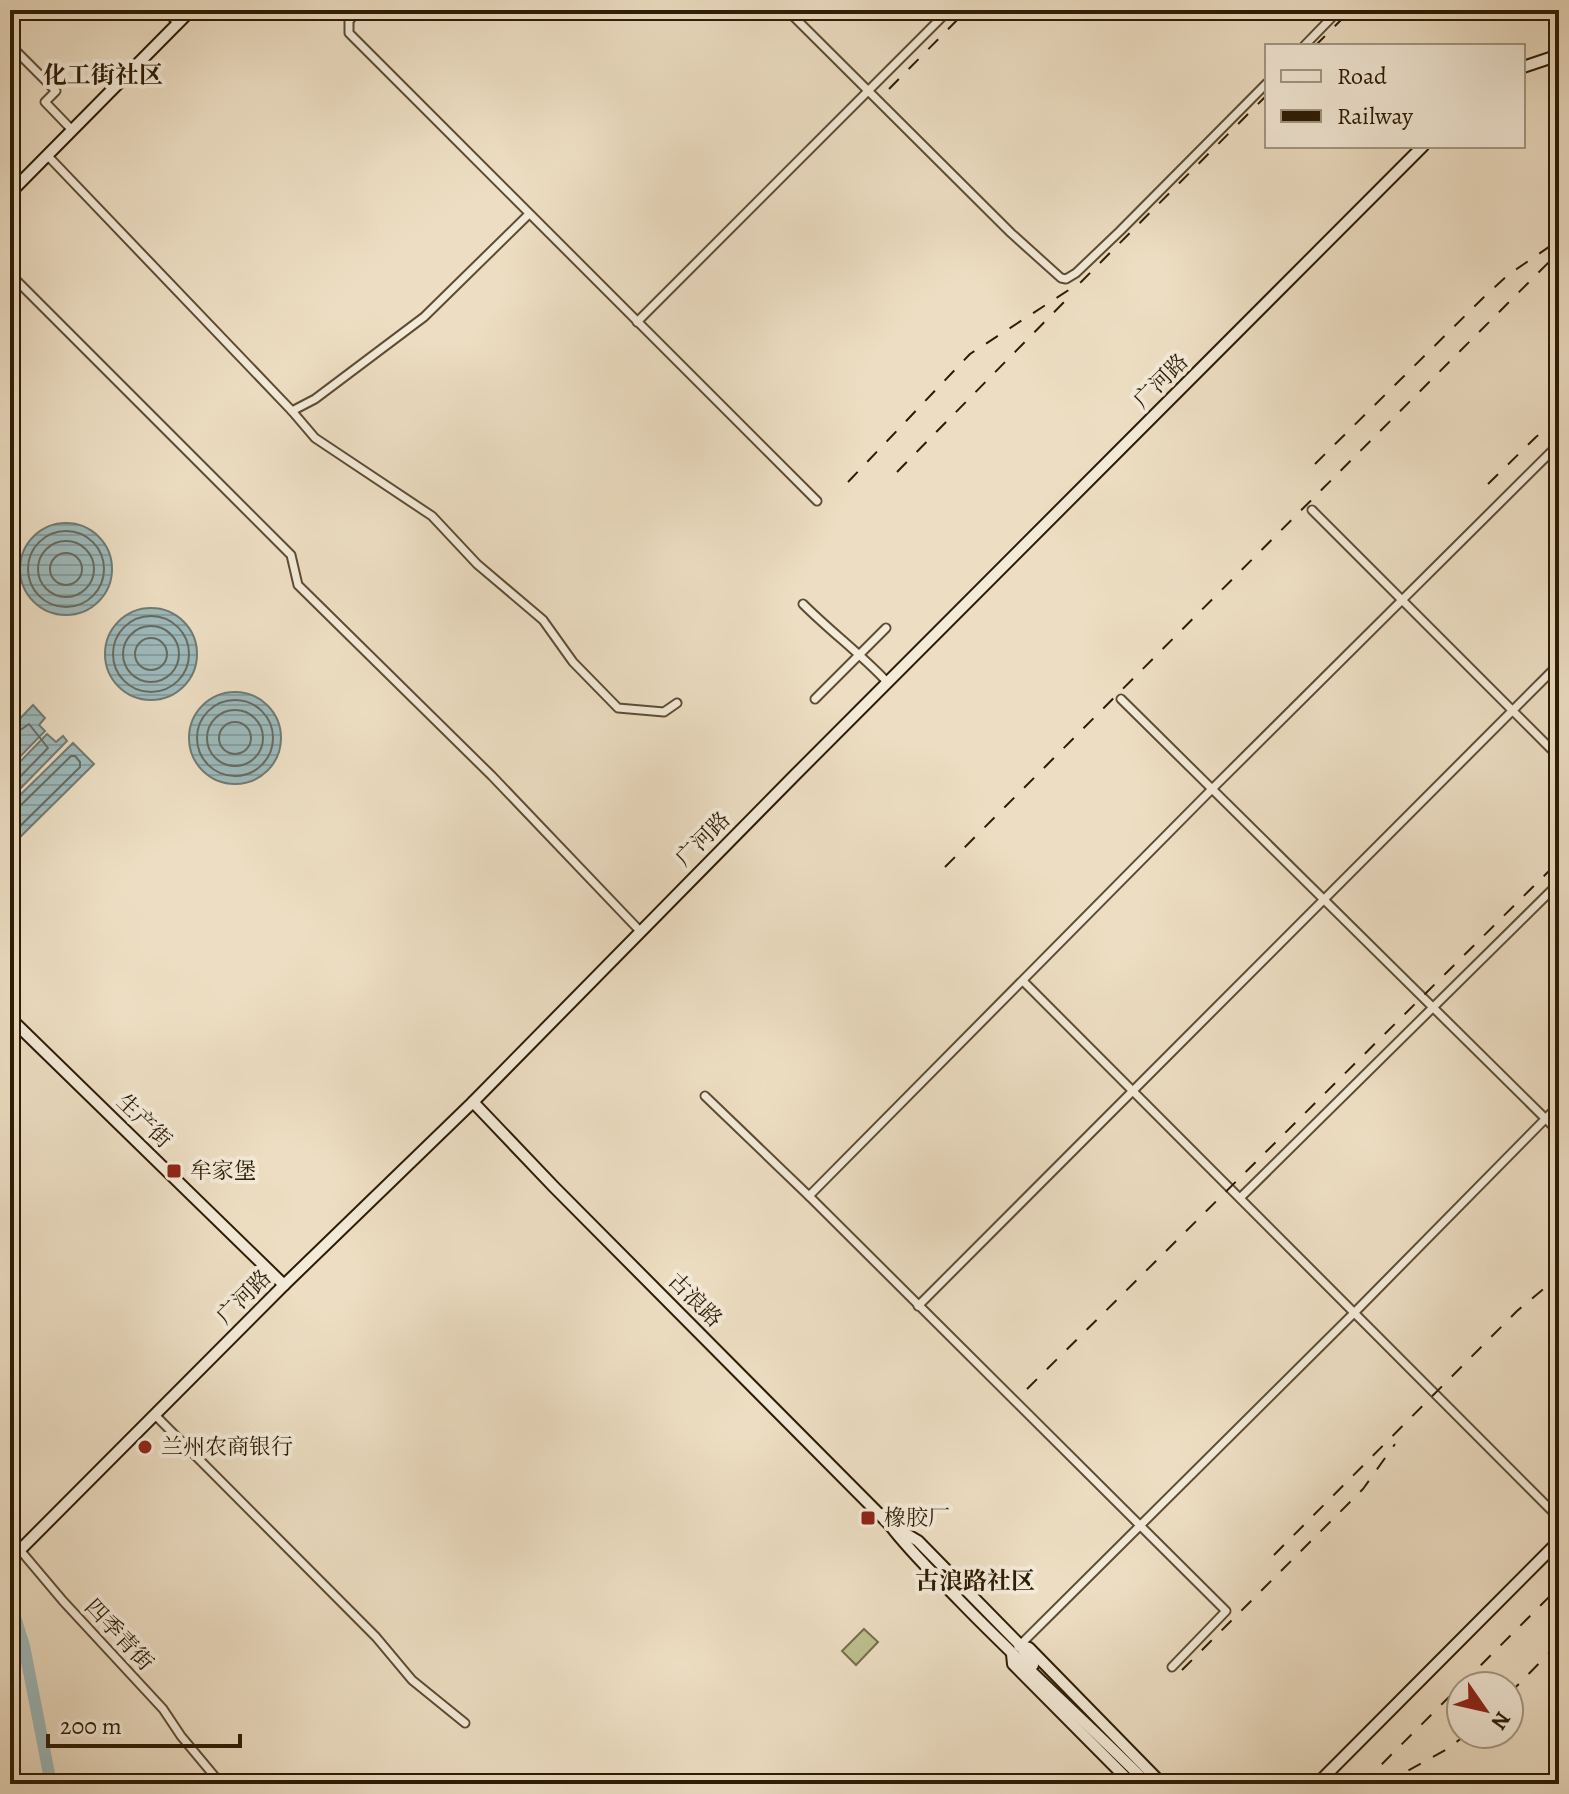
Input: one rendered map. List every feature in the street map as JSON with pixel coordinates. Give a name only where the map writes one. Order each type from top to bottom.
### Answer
[{"type":"street","points":[[164,10],[178,23]]},
{"type":"street","points":[[10,193],[191,10]]},
{"type":"street","points":[[358,10],[349,21],[349,33],[817,501]]},
{"type":"street","points":[[787,10],[1052,272],[1066,279],[1120,231],[1265,85]]},
{"type":"street","points":[[637,322],[949,10]]},
{"type":"street","points":[[1306,44],[1339,10]]},
{"type":"street","points":[[10,45],[56,91],[45,102],[72,130]]},
{"type":"street","points":[[1525,66],[1559,55]]},
{"type":"street","name":"广河路","points":[[10,1560],[284,1285],[473,1102],[1421,148]]},
{"type":"street","points":[[47,155],[315,438],[432,516],[477,564],[543,620],[573,662],[618,708],[664,712],[677,703]]},
{"type":"street","points":[[292,411],[315,399],[424,317],[529,214]]},
{"type":"street","points":[[10,274],[291,555],[298,585],[492,776],[640,931]]},
{"type":"street","points":[[809,1196],[1559,444]]},
{"type":"street","points":[[1312,510],[1559,757]]},
{"type":"street","points":[[803,604],[887,682]]},
{"type":"street","points":[[815,699],[886,628]]},
{"type":"street","points":[[918,1306],[1559,664]]},
{"type":"street","points":[[1121,699],[1559,1132]]},
{"type":"street","points":[[1240,1198],[1559,883]]},
{"type":"street","points":[[1023,981],[1559,1518]]},
{"type":"street","name":"生产街","points":[[10,1018],[284,1285]]},
{"type":"street","points":[[705,1096],[1226,1611],[1172,1667]]},
{"type":"street","name":"古浪路","points":[[473,1102],[890,1525],[910,1550],[1012,1654],[1148,1784]]},
{"type":"street","points":[[1012,1654],[1559,1105]]},
{"type":"street","points":[[155,1415],[376,1637],[412,1680],[465,1723]]},
{"type":"street","name":"古浪路","points":[[890,1525],[918,1541],[1020,1645],[1025,1655],[1075,1711]]},
{"type":"street","points":[[1317,1784],[1559,1541]]},
{"type":"street","name":"四季青街","points":[[20,1550],[163,1709],[221,1784]]},
{"type":"street","name":"古浪路","points":[[1020,1645],[1029,1648],[1162,1784]]},
{"type":"street","name":"古浪路","points":[[1012,1654],[1013,1664],[1132,1784]]},
{"type":"green space","points":[[864,1629],[878,1642],[856,1665],[842,1651]]},
{"type":"water","points":[[57,523],[75,523],[92,530],[105,543],[112,569],[105,595],[92,608],[75,615],[57,615],[40,608],[27,595],[20,578],[20,560],[27,543],[40,530]]},
{"type":"water","points":[[142,608],[160,608],[177,615],[190,628],[197,654],[190,680],[177,693],[160,700],[142,700],[125,693],[112,680],[105,663],[105,645],[112,628],[125,615]]},
{"type":"water","points":[[226,692],[244,692],[261,699],[274,712],[281,738],[274,764],[261,777],[244,784],[226,784],[209,777],[196,764],[189,747],[189,729],[196,712],[209,699]]},
{"type":"water","points":[[33,705],[45,718],[39,725],[45,731],[10,767],[10,729]]},
{"type":"water","points":[[47,734],[56,742],[63,736],[67,741],[10,799],[10,772]]},
{"type":"water","points":[[73,743],[94,764],[10,847],[10,805]]},
{"type":"waterway","points":[[10,1601],[24,1646],[51,1784]]},
{"type":"railway","points":[[889,89],[967,10]]},
{"type":"railway","points":[[1317,44],[1351,10]]},
{"type":"railway","points":[[848,482],[970,354],[1081,282],[1265,97]]},
{"type":"railway","points":[[1315,464],[1484,297],[1508,275],[1559,240]]},
{"type":"railway","points":[[945,867],[1559,252]]},
{"type":"railway","points":[[897,472],[1068,298]]},
{"type":"railway","points":[[1488,484],[1559,419]]},
{"type":"railway","points":[[1027,1389],[1559,861]]},
{"type":"railway","points":[[1274,1555],[1517,1311],[1559,1276]]},
{"type":"railway","points":[[1182,1670],[1363,1489],[1395,1444]]},
{"type":"railway","points":[[1362,1784],[1559,1587]]},
{"type":"railway","points":[[1525,1678],[1559,1643]]},
{"type":"railway","points":[[1384,1784],[1445,1750]]},
{"type":"place","name":"牟家堡","points":[[174,1171]]},
{"type":"place","name":"兰州农商银行","points":[[145,1447]]},
{"type":"place","name":"橡胶厂","points":[[868,1518]]},
{"type":"district","name":"化工街社区","points":[[103,75]]},
{"type":"district","name":"古浪路社区","points":[[975,1581]]}]
